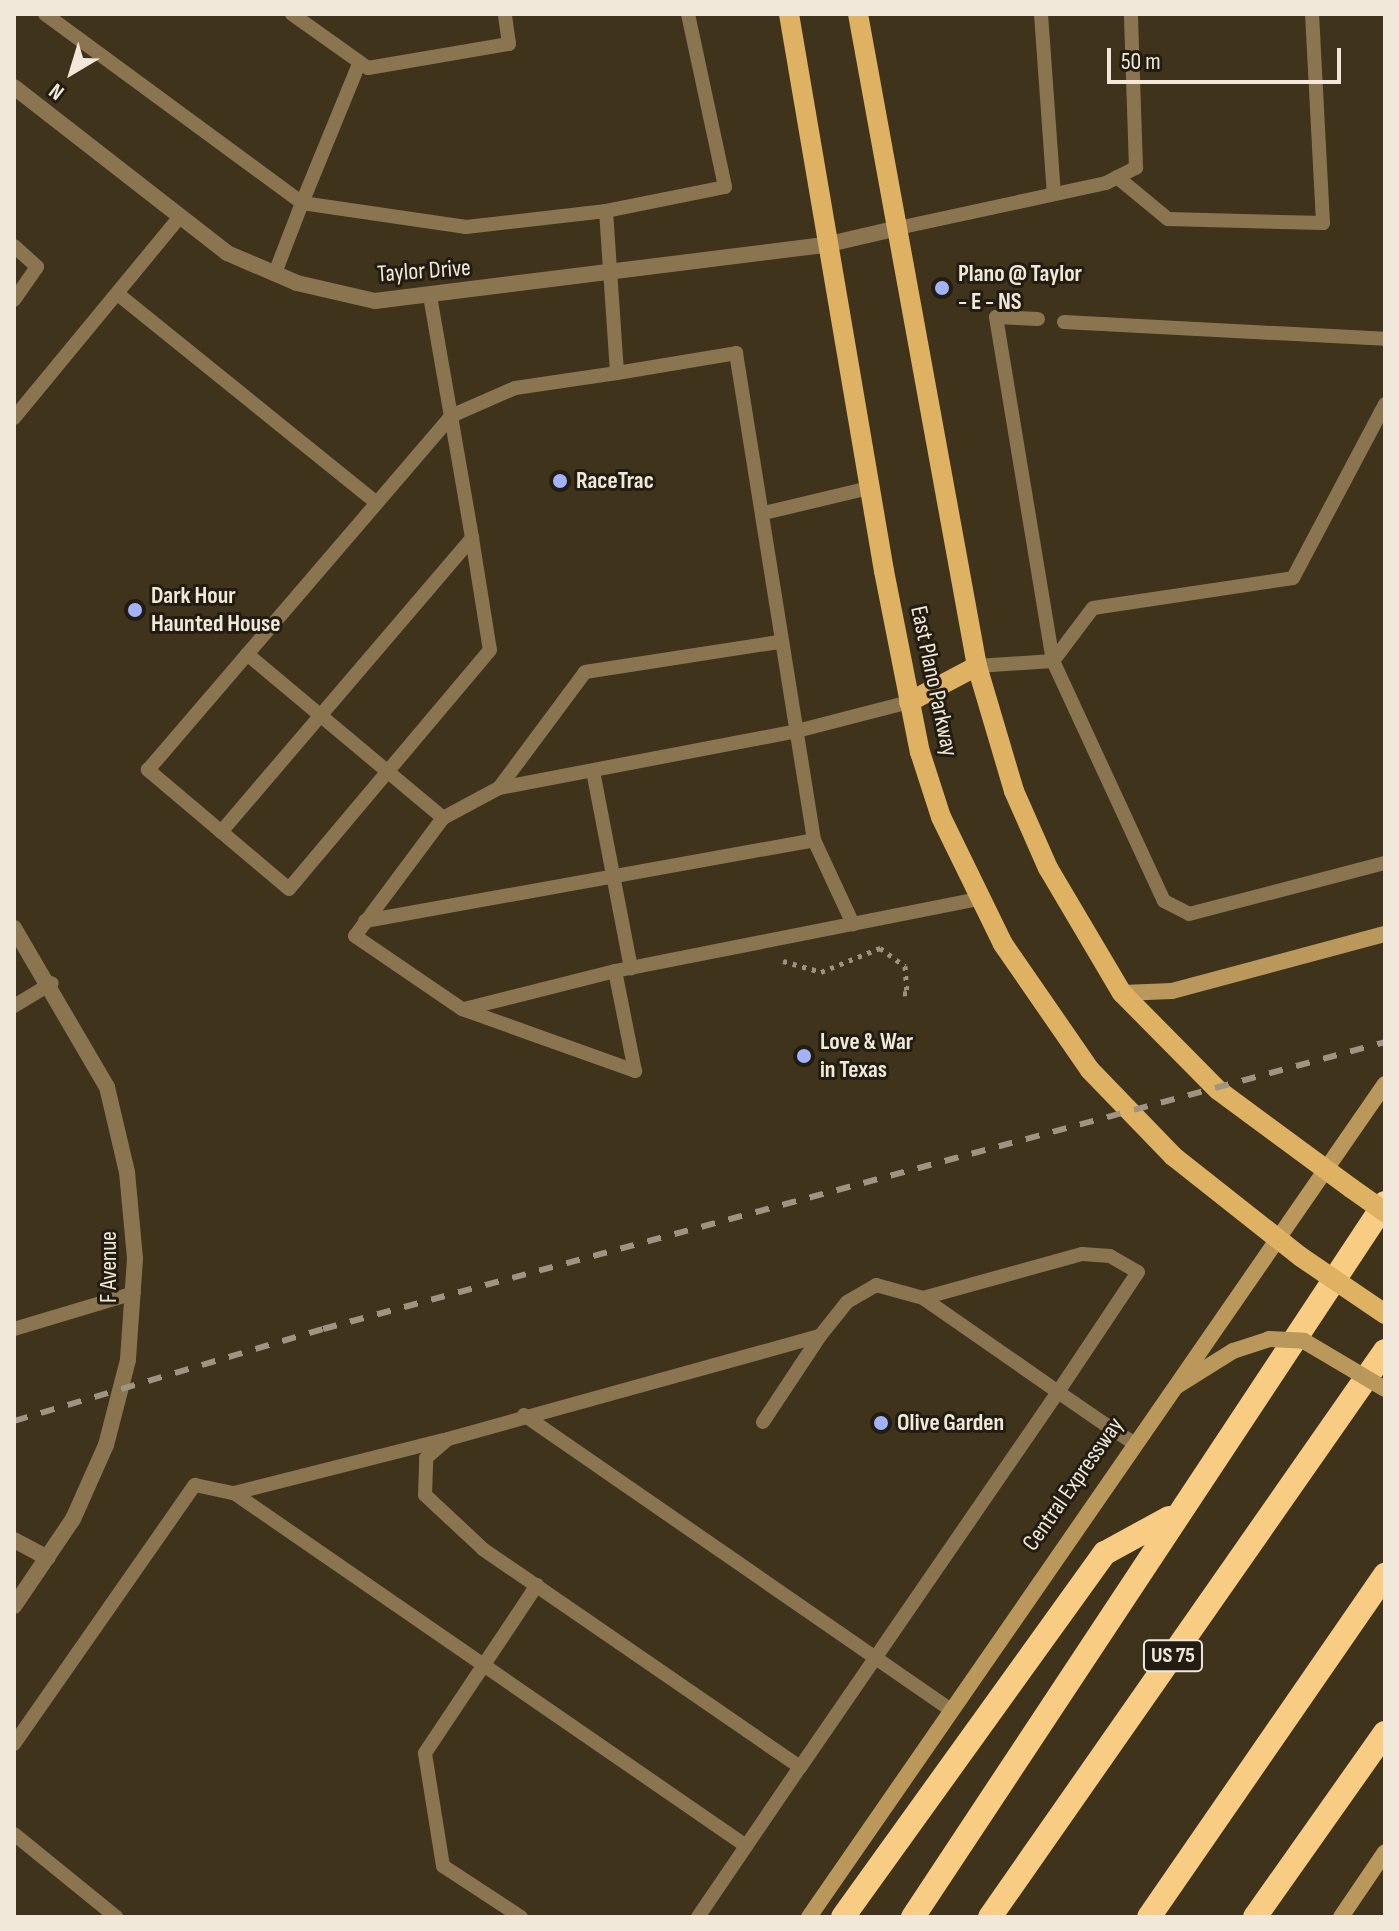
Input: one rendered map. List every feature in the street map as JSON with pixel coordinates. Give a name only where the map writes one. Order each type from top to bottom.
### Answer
[{"type":"highway","points":[[913,1917],[1172,1517],[1385,1203]]},
{"type":"highway","name":"US 75","points":[[990,1917],[1385,1351]]},
{"type":"highway","points":[[843,1917],[1105,1553],[1172,1517]]},
{"type":"highway","points":[[1149,1917],[1385,1575]]},
{"type":"highway","points":[[1255,1917],[1385,1733]]},
{"type":"main road","name":"East Plano Parkway","points":[[789,14],[825,245],[909,702],[941,817],[979,899],[1090,1070],[1173,1156],[1276,1240],[1385,1314]]},
{"type":"main road","name":"East Plano Parkway","points":[[858,14],[977,666],[993,736],[1042,856],[1122,993],[1218,1090],[1385,1212]]},
{"type":"main road","points":[[909,702],[977,666]]},
{"type":"main road","points":[[1122,993],[1172,991],[1385,934]]},
{"type":"main road","name":"Central Expressway","points":[[809,1917],[1385,1084]]},
{"type":"main road","points":[[1170,1391],[1233,1351],[1269,1339],[1304,1341],[1385,1389]]},
{"type":"main road","points":[[1341,1917],[1385,1852]]},
{"type":"street","name":"Taylor Drive","points":[[14,87],[178,219],[275,273],[375,301],[825,245],[898,228]]},
{"type":"street","name":"F Avenue","points":[[14,928],[52,983],[86,1041],[120,1132],[133,1218],[134,1293],[128,1360],[106,1445],[48,1558],[14,1606]]},
{"type":"street","points":[[14,1540],[48,1558]]},
{"type":"lane","points":[[45,14],[302,203],[466,227],[606,211],[725,187],[688,14]]},
{"type":"lane","points":[[292,14],[359,64],[509,44],[505,14]]},
{"type":"lane","points":[[1041,14],[1054,194]]},
{"type":"lane","points":[[898,228],[1054,194],[1117,177],[1136,168],[1131,14]]},
{"type":"lane","points":[[1117,177],[1168,219],[1323,223],[1312,14]]},
{"type":"lane","points":[[275,273],[359,64]]},
{"type":"lane","points":[[606,211],[617,373]]},
{"type":"lane","points":[[14,418],[119,295],[178,219]]},
{"type":"lane","points":[[14,246],[37,267],[14,300]]},
{"type":"lane","points":[[119,295],[377,503]]},
{"type":"lane","points":[[430,296],[451,416],[472,538],[490,650],[392,774],[289,889],[148,770],[451,416],[515,388],[736,353],[764,513],[793,732],[814,840],[853,924]]},
{"type":"lane","points":[[1038,319],[996,317],[1053,661],[1164,901],[1189,914],[1385,863]]},
{"type":"lane","points":[[1064,322],[1385,339]]},
{"type":"lane","points":[[977,666],[1053,661],[1093,608],[1293,578],[1385,404]]},
{"type":"lane","points":[[764,513],[869,488]]},
{"type":"lane","points":[[221,832],[472,538]]},
{"type":"lane","points":[[499,788],[585,672],[779,642]]},
{"type":"lane","points":[[247,654],[443,818]]},
{"type":"lane","points":[[615,971],[635,1071],[462,1009],[355,936],[443,818],[499,788],[793,732],[909,702]]},
{"type":"lane","points":[[593,771],[631,968]]},
{"type":"lane","points":[[365,921],[814,840]]},
{"type":"lane","points":[[462,1009],[615,971],[979,899]]},
{"type":"lane","points":[[14,1006],[52,983]]},
{"type":"lane","points":[[698,1917],[1138,1272],[1110,1256],[1082,1254],[923,1298]]},
{"type":"lane","points":[[763,1422],[820,1336],[847,1302],[876,1285],[923,1298],[1135,1444]]},
{"type":"lane","points":[[14,1329],[134,1293]]},
{"type":"lane","points":[[234,1493],[448,1439],[524,1415],[820,1336]]},
{"type":"lane","points":[[524,1415],[951,1710]]},
{"type":"lane","points":[[448,1439],[426,1458],[425,1495],[483,1549],[800,1767]]},
{"type":"lane","points":[[14,1744],[195,1485],[234,1493],[482,1667],[746,1846]]},
{"type":"lane","points":[[521,1917],[443,1866],[425,1753],[537,1585]]},
{"type":"lane","points":[[14,1834],[116,1917]]},
{"type":"path","points":[[761,942],[806,971],[880,948],[905,966],[907,993],[899,994]]},
{"type":"railway","points":[[14,1421],[323,1329],[1385,1042]]},
{"type":"place","name":"Plano @ Taylor - E - NS","points":[[942,288]]},
{"type":"place","name":"RaceTrac","points":[[560,481]]},
{"type":"place","name":"Dark Hour Haunted House","points":[[135,610]]},
{"type":"place","name":"Love & War in Texas","points":[[804,1056]]},
{"type":"place","name":"Olive Garden","points":[[881,1423]]}]
